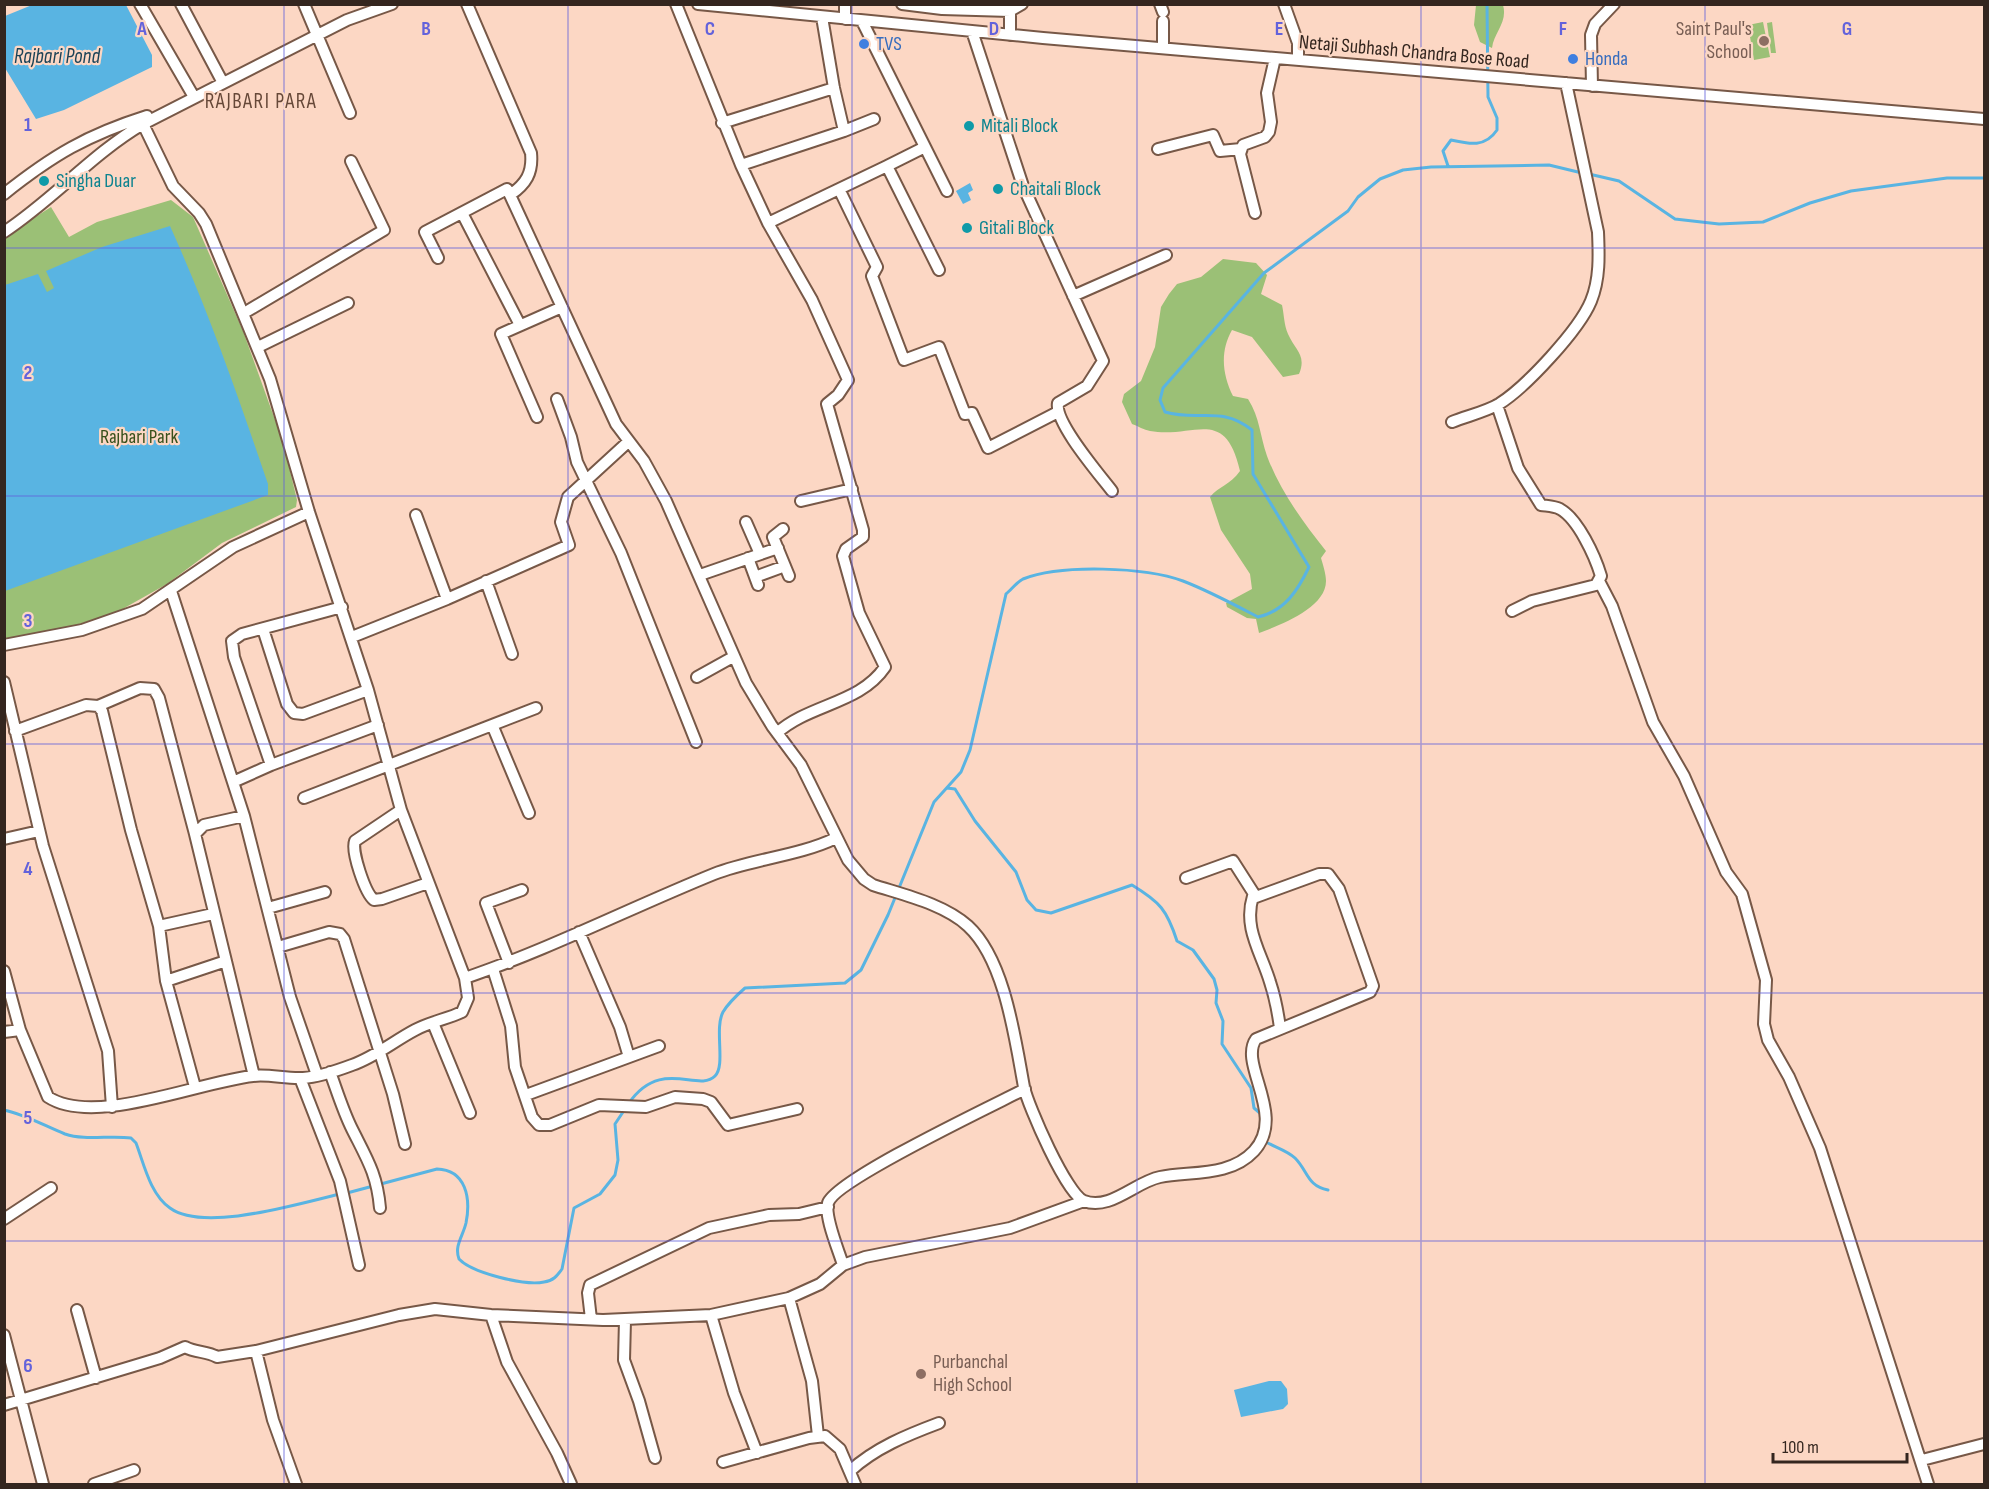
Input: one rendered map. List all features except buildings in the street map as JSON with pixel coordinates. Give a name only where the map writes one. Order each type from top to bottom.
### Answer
[{"type":"street","points":[[140,4],[194,97]]},
{"type":"street","points":[[181,4],[223,83]]},
{"type":"street","points":[[304,4],[351,113]]},
{"type":"street","points":[[4,232],[31,214],[113,142],[143,123],[347,20],[392,4]]},
{"type":"street","points":[[467,4],[531,153],[529,177],[522,187],[510,195]]},
{"type":"street","points":[[676,4],[722,123],[741,165],[768,223],[812,300],[848,380],[838,395],[827,404],[852,489],[863,537],[846,549],[843,556],[844,564],[859,613],[885,667],[849,697],[805,713],[792,720],[777,733]]},
{"type":"street","name":"Netaji Subhash Chandra Bose Road","points":[[698,4],[1010,35],[1984,119]]},
{"type":"street","points":[[844,4],[845,19]]},
{"type":"street","points":[[902,4],[942,9],[1010,11],[1022,4]]},
{"type":"street","points":[[1284,4],[1298,43],[1298,60]]},
{"type":"street","points":[[1592,86],[1591,35],[1595,24],[1614,4]]},
{"type":"street","points":[[1010,11],[1010,35]]},
{"type":"street","points":[[1162,13],[1163,48]]},
{"type":"street","points":[[822,17],[844,131]]},
{"type":"street","points":[[862,21],[947,191]]},
{"type":"street","points":[[972,31],[1023,186],[1103,364],[1094,371],[1087,386],[1058,403],[1058,412],[1078,446],[1112,490]]},
{"type":"street","points":[[1158,149],[1213,135],[1220,151],[1240,149],[1265,137],[1269,132],[1271,122],[1267,93],[1275,58]]},
{"type":"street","points":[[1452,422],[1497,405],[1528,381],[1585,314],[1592,299],[1599,254],[1592,194],[1566,83]]},
{"type":"street","points":[[722,123],[834,88]]},
{"type":"street","points":[[4,194],[40,166],[88,137],[165,111]]},
{"type":"street","points":[[741,165],[874,119]]},
{"type":"street","points":[[4,971],[20,1030],[48,1097],[66,1105],[112,1107],[195,1087],[254,1076],[300,1078],[330,1072],[379,1053],[413,1031],[466,1009],[468,998],[465,978],[401,810],[352,637],[309,512],[282,415],[258,347],[206,224],[199,213],[173,186],[143,123]]},
{"type":"street","points":[[768,223],[925,147]]},
{"type":"street","points":[[1240,149],[1241,162],[1255,213]]},
{"type":"street","points":[[244,313],[384,230],[351,161]]},
{"type":"street","points":[[887,166],[939,270]]},
{"type":"street","points":[[438,258],[425,232],[507,189],[603,399],[628,442],[644,460],[666,501],[700,574],[733,657],[759,707],[801,765],[836,838],[857,872],[873,885],[955,917],[977,936],[992,964],[1011,1019],[1024,1089],[1061,1172],[1075,1195],[1084,1201],[1095,1203],[1110,1200],[1151,1179],[1218,1170],[1230,1166],[1256,1148],[1265,1121],[1265,1107],[1251,1050],[1256,1039],[1370,992],[1372,981],[1339,889],[1328,874],[1319,874],[1261,896],[1253,896]]},
{"type":"street","points":[[839,189],[877,267],[872,276],[904,360],[939,347],[965,414],[972,413],[988,448],[1058,412]]},
{"type":"street","points":[[462,213],[520,326]]},
{"type":"street","points":[[1073,296],[1166,255]]},
{"type":"street","points":[[258,347],[348,303]]},
{"type":"street","points":[[537,417],[501,334],[562,307]]},
{"type":"street","points":[[556,399],[585,479],[621,553],[696,742]]},
{"type":"street","points":[[1497,405],[1526,483],[1538,503],[1560,509],[1583,537],[1598,566],[1599,581],[1608,596],[1653,722],[1684,776],[1726,872],[1742,894],[1766,980],[1764,1024],[1768,1041],[1789,1077],[1820,1148],[1922,1460],[1928,1485]]},
{"type":"street","points":[[352,637],[447,599],[569,545],[561,522],[562,511],[568,497],[628,442]]},
{"type":"street","points":[[801,501],[852,489]]},
{"type":"street","points":[[4,645],[108,623],[147,606],[232,547],[309,512]]},
{"type":"street","points":[[416,515],[447,599]]},
{"type":"street","points":[[746,522],[760,554]]},
{"type":"street","points":[[748,558],[756,581],[787,571],[773,537],[783,529]]},
{"type":"street","points":[[700,574],[778,548]]},
{"type":"street","points":[[486,581],[512,654]]},
{"type":"street","points":[[1512,611],[1532,601],[1566,594],[1599,581]]},
{"type":"street","points":[[171,591],[244,816],[290,997],[317,1075]]},
{"type":"street","points":[[271,765],[231,645],[236,637],[342,607]]},
{"type":"street","points":[[263,628],[287,704],[294,713],[303,714],[368,690]]},
{"type":"street","points":[[697,677],[733,657]]},
{"type":"street","points":[[4,682],[39,831],[108,1051],[112,1107]]},
{"type":"street","points":[[15,731],[87,705],[98,706],[140,688],[154,689],[159,698],[195,834],[254,1076]]},
{"type":"street","points":[[98,706],[106,718],[131,830],[159,926],[166,981],[195,1087]]},
{"type":"street","points":[[304,798],[493,727],[536,708]]},
{"type":"street","points":[[233,782],[271,765],[378,725]]},
{"type":"street","points":[[493,727],[529,813]]},
{"type":"street","points":[[401,810],[358,838],[353,846],[368,894],[374,900],[381,899],[428,883]]},
{"type":"street","points":[[195,834],[204,825],[244,816]]},
{"type":"street","points":[[4,839],[39,831]]},
{"type":"street","points":[[465,978],[509,963],[714,874],[810,848],[836,838]]},
{"type":"street","points":[[1186,878],[1233,861],[1253,896],[1249,914],[1251,932],[1271,984],[1280,1028]]},
{"type":"street","points":[[509,963],[486,903],[522,890]]},
{"type":"street","points":[[268,908],[325,892]]},
{"type":"street","points":[[159,926],[213,914]]},
{"type":"street","points":[[278,947],[329,932],[340,934],[358,979],[393,1094],[405,1144]]},
{"type":"street","points":[[579,932],[620,1027],[629,1057]]},
{"type":"street","points":[[166,981],[226,961]]},
{"type":"street","points":[[493,969],[511,1026],[514,1060],[532,1117],[542,1126],[594,1106],[609,1104],[646,1107],[675,1097],[703,1099],[715,1106],[728,1125],[797,1109]]},
{"type":"street","points":[[433,1023],[471,1113]]},
{"type":"street","points":[[4,1032],[20,1030]]},
{"type":"street","points":[[526,1095],[659,1046]]},
{"type":"street","points":[[330,1072],[378,1187],[380,1208]]},
{"type":"street","points":[[300,1078],[344,1195],[359,1265]]},
{"type":"street","points":[[843,1265],[828,1207],[832,1197],[855,1177],[1024,1089]]},
{"type":"street","points":[[4,1219],[51,1188]]},
{"type":"street","points":[[4,1405],[21,1398],[96,1378],[185,1347],[217,1357],[256,1351],[420,1310],[451,1309],[491,1315],[625,1320],[711,1315],[789,1298],[820,1284],[843,1265],[870,1256],[1001,1230],[1084,1201]]},
{"type":"street","points":[[591,1319],[588,1293],[590,1285],[709,1228],[769,1215],[799,1214],[828,1207]]},
{"type":"street","points":[[789,1298],[812,1380],[818,1436]]},
{"type":"street","points":[[77,1310],[96,1378]]},
{"type":"street","points":[[491,1315],[507,1362],[557,1453],[571,1485]]},
{"type":"street","points":[[711,1315],[734,1392],[757,1453]]},
{"type":"street","points":[[625,1320],[624,1360],[639,1401],[655,1458]]},
{"type":"street","points":[[4,1335],[43,1485]]},
{"type":"street","points":[[256,1351],[273,1420],[296,1485]]},
{"type":"street","points":[[850,1471],[862,1460],[904,1436],[939,1423]]},
{"type":"street","points":[[723,1462],[818,1436],[829,1438],[836,1443],[855,1485]]},
{"type":"street","points":[[1922,1460],[1984,1444]]},
{"type":"street","points":[[94,1485],[134,1470]]},
{"type":"green space","points":[[1476,5],[1503,5],[1504,17],[1492,48],[1480,42],[1474,25]]},
{"type":"green space","points":[[1763,22],[1770,57],[1754,60],[1748,25]]},
{"type":"green space","points":[[1772,22],[1776,53],[1771,53],[1767,23]]},
{"type":"green space","name":"Rajbari Park","points":[[171,200],[193,217],[243,331],[283,442],[297,500],[296,507],[222,543],[167,584],[119,611],[67,628],[4,642],[4,237],[51,207],[69,237],[97,222]]},
{"type":"green space","points":[[1223,259],[1256,263],[1267,275],[1261,294],[1282,305],[1287,331],[1301,357],[1299,374],[1283,377],[1252,337],[1232,330],[1224,354],[1224,363],[1233,396],[1248,399],[1252,406],[1267,456],[1285,494],[1326,551],[1321,558],[1326,581],[1324,591],[1318,599],[1300,614],[1259,633],[1256,619],[1247,618],[1227,607],[1226,603],[1252,589],[1250,574],[1221,530],[1210,497],[1240,471],[1234,451],[1226,438],[1217,431],[1206,429],[1150,431],[1132,424],[1122,402],[1124,394],[1141,381],[1155,347],[1161,307],[1169,294],[1177,284],[1201,277]]},
{"type":"water","name":"Rajbari Pond","points":[[32,5],[126,5],[152,55],[152,67],[64,110],[36,119],[5,68],[5,16]]},
{"type":"water","points":[[970,183],[973,190],[968,193],[971,200],[963,204],[956,191]]},
{"type":"water","name":"Rajbari Park","points":[[170,226],[210,321],[234,386],[268,484],[268,495],[5,591],[5,285],[38,274],[47,292],[54,288],[46,271],[102,247]]},
{"type":"water","points":[[1269,1381],[1281,1381],[1287,1389],[1288,1404],[1283,1409],[1241,1417],[1234,1390]]},
{"type":"waterway","points":[[1448,166],[1443,151],[1451,140],[1482,142],[1497,130],[1497,118],[1488,97],[1487,4]]},
{"type":"waterway","points":[[629,1103],[641,1089],[654,1082],[666,1079],[699,1081],[715,1076],[720,1064],[720,1028],[723,1012],[745,988],[845,983],[861,970],[888,915],[934,802],[961,772],[970,750],[1006,594],[1019,582],[1039,574],[1080,569],[1147,573],[1183,581],[1258,617],[1276,610],[1290,598],[1309,567],[1253,474],[1252,430],[1230,418],[1177,415],[1165,412],[1160,400],[1163,388],[1264,273],[1348,211],[1358,197],[1380,179],[1403,170],[1431,167],[1549,165],[1582,173]]},
{"type":"waterway","points":[[1589,174],[1619,181],[1675,219],[1719,224],[1763,222],[1810,203],[1851,191],[1947,178],[1984,178]]},
{"type":"waterway","points":[[947,788],[955,789],[975,821],[1016,872],[1027,900],[1036,910],[1051,913],[1132,885],[1156,902],[1166,914],[1177,941],[1193,950],[1214,979],[1217,990],[1216,1003],[1223,1021],[1222,1044],[1251,1088],[1254,1108],[1261,1114]]},
{"type":"waterway","points":[[347,1193],[437,1169],[454,1174],[464,1187],[468,1204],[466,1223],[458,1245],[459,1259],[475,1269],[499,1277],[535,1283],[547,1281],[554,1278],[562,1269],[574,1208],[600,1194],[615,1175],[618,1160],[615,1124],[625,1109]]},
{"type":"waterway","points":[[4,1110],[73,1136],[131,1138],[136,1143],[157,1195],[170,1208],[185,1215],[205,1218],[253,1214],[340,1194]]},
{"type":"waterway","points":[[1266,1139],[1266,1142],[1295,1158],[1312,1182],[1328,1190]]},
{"type":"place","name":"Saint Paul's School","points":[[1764,41]]},
{"type":"place","name":"TVS","points":[[864,44]]},
{"type":"place","name":"Honda","points":[[1573,59]]},
{"type":"place","name":"Mitali Block","points":[[969,126]]},
{"type":"place","name":"Singha Duar","points":[[44,181]]},
{"type":"place","name":"Chaitali Block","points":[[998,189]]},
{"type":"place","name":"Gitali Block","points":[[967,228]]},
{"type":"place","name":"Purbanchal High School","points":[[921,1374]]},
{"type":"district","name":"RAJBARI PARA","points":[[261,101]]}]
